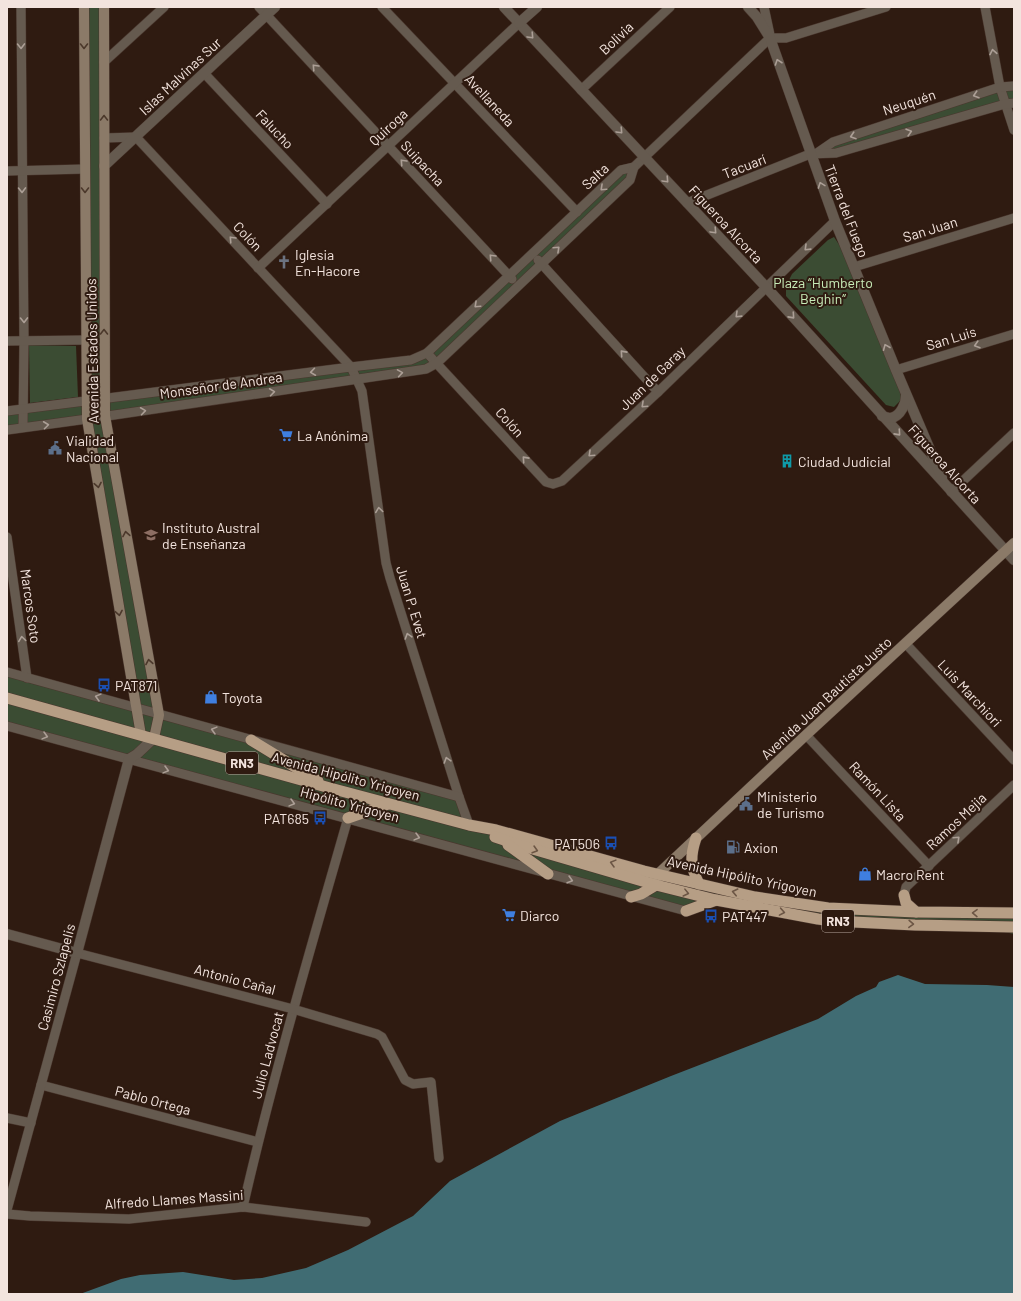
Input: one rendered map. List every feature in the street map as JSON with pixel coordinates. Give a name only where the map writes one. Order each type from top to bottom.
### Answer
[{"type":"highway","name":"Avenida Hipólito Yrigoyen","points":[[7,698],[388,804],[469,825],[496,830],[716,900],[833,921],[961,926]]},
{"type":"highway","points":[[252,740],[330,788]]},
{"type":"highway","points":[[348,818],[388,804]]},
{"type":"highway","name":"Avenida Hipólito Yrigoyen","points":[[469,825],[498,838],[657,880],[699,884],[754,897],[814,907],[916,912],[1014,913]]},
{"type":"highway","points":[[498,838],[548,874]]},
{"type":"highway","points":[[696,838],[692,851],[692,869],[699,884]]},
{"type":"highway","points":[[631,897],[641,894],[657,880]]},
{"type":"highway","points":[[904,895],[906,903],[916,912]]},
{"type":"highway","points":[[686,912],[716,900]]},
{"type":"highway","points":[[961,926],[1014,927]]},
{"type":"highway","name":"RN3","points":[[961,926],[1014,934]]},
{"type":"main road","name":"Avenida Estados Unidos","points":[[84,7],[87,419],[135,708],[141,735]]},
{"type":"main road","name":"Avenida Estados Unidos","points":[[104,7],[104,416],[159,715],[154,738]]},
{"type":"main road","name":"Avenida Juan Bautista Justo","points":[[657,880],[696,838],[1014,543]]},
{"type":"street","points":[[21,7],[24,341],[23,428]]},
{"type":"street","points":[[104,62],[164,7]]},
{"type":"street","name":"Suipacha","points":[[259,7],[518,286]]},
{"type":"street","name":"Islas Malvinas Sur","points":[[104,166],[275,7]]},
{"type":"street","name":"Avellaneda","points":[[382,7],[577,212]]},
{"type":"street","name":"Figueroa Alcorta","points":[[504,7],[766,287],[1014,560]]},
{"type":"street","name":"Quiroga","points":[[258,268],[537,7]]},
{"type":"street","name":"Bolivia","points":[[581,90],[670,7]]},
{"type":"street","points":[[748,7],[757,17],[770,38]]},
{"type":"street","name":"Tierra del Fuego","points":[[764,7],[770,38],[814,154],[835,221],[906,394],[948,489]]},
{"type":"street","points":[[634,167],[770,38],[786,38],[886,7]]},
{"type":"street","points":[[985,7],[1000,87],[1009,103],[1014,130]]},
{"type":"street","name":"Falucho","points":[[204,73],[326,204]]},
{"type":"street","name":"Neuquén","points":[[814,154],[833,142],[1000,87],[1014,86]]},
{"type":"street","name":"Neuquén","points":[[814,154],[836,153],[1009,103]]},
{"type":"street","points":[[104,138],[136,137]]},
{"type":"street","name":"Colón","points":[[136,137],[351,366],[358,380]]},
{"type":"street","name":"Tacuarí","points":[[687,203],[814,154]]},
{"type":"street","name":"Salta","points":[[432,358],[509,276],[532,254],[621,170],[634,167]]},
{"type":"street","name":"Salta","points":[[432,358],[518,286],[630,180],[634,167]]},
{"type":"street","points":[[7,171],[85,170]]},
{"type":"street","name":"San Juan","points":[[854,267],[1014,218]]},
{"type":"street","name":"Juan de Garay","points":[[553,484],[562,481],[658,392],[835,221]]},
{"type":"street","points":[[532,254],[658,392]]},
{"type":"street","name":"San Luis","points":[[896,370],[1014,334]]},
{"type":"street","points":[[7,341],[86,340]]},
{"type":"street","name":"Colón","points":[[432,358],[546,482],[553,484]]},
{"type":"street","name":"Monseñor de Andrea","points":[[7,411],[87,402],[351,366],[432,358]]},
{"type":"street","name":"Monseñor de Andrea","points":[[7,430],[426,369],[432,358]]},
{"type":"street","name":"Juan P. Evet","points":[[358,380],[362,391],[386,563],[458,797],[469,825]]},
{"type":"street","points":[[882,416],[889,418],[896,416],[904,406],[906,394]]},
{"type":"street","points":[[948,489],[1014,433]]},
{"type":"street","name":"Marcos Soto","points":[[7,537],[27,678]]},
{"type":"street","name":"Luis Marchiori","points":[[906,644],[1014,760]]},
{"type":"street","points":[[7,672],[458,797]]},
{"type":"street","name":"Hipólito Yrigoyen","points":[[7,726],[133,757],[686,912]]},
{"type":"street","name":"Casimiro Szlapelis","points":[[7,1210],[77,953],[133,757],[141,735]]},
{"type":"street","name":"Ramón Lista","points":[[806,735],[929,866]]},
{"type":"street","points":[[133,757],[154,738]]},
{"type":"street","name":"Ramos Mejia","points":[[904,895],[906,887],[1014,785]]},
{"type":"street","name":"Julio Ladvocat","points":[[244,1207],[258,1142],[293,1009],[348,818]]},
{"type":"street","name":"Antonio Cañal","points":[[7,934],[293,1009],[377,1034],[382,1037],[405,1080],[414,1084],[431,1082],[439,1158]]},
{"type":"street","name":"Pablo Ortega","points":[[41,1085],[258,1142]]},
{"type":"street","points":[[7,1118],[30,1123]]},
{"type":"street","name":"Alfredo Llames Massini","points":[[7,1214],[129,1219],[244,1207],[366,1222]]},
{"type":"green space","points":[[84,7],[104,7],[104,398],[351,367],[427,353],[621,170],[634,167],[630,180],[426,369],[105,416],[159,714],[459,797],[469,825],[814,907],[1014,913],[1014,934],[1004,932],[833,921],[716,900],[686,911],[7,726],[7,672],[135,708],[87,419],[7,430],[7,411],[86,402]]},
{"type":"green space","points":[[1014,86],[1014,103],[836,153],[817,153],[833,142]]},
{"type":"green space","name":"Plaza “Humberto Beghin”","points":[[834,237],[840,246],[900,392],[902,399],[894,407],[886,405],[786,296],[786,286],[792,274],[828,240]]},
{"type":"green space","points":[[29,345],[76,346],[78,397],[30,403]]},
{"type":"water","points":[[898,975],[925,984],[1014,987],[1014,1294],[80,1294],[121,1279],[140,1275],[183,1272],[234,1280],[262,1278],[306,1268],[348,1250],[413,1216],[450,1181],[560,1121],[818,1019],[856,996],[876,987],[879,982]]},
{"type":"place","name":"Iglesia En-Hacore","points":[[284,262]]},
{"type":"place","name":"La Anónima","points":[[286,435]]},
{"type":"place","name":"Vialidad Nacional","points":[[55,448]]},
{"type":"place","name":"Ciudad Judicial","points":[[787,461]]},
{"type":"place","name":"Instituto Austral de Enseñanza","points":[[151,535]]},
{"type":"place","name":"PAT871","points":[[104,685]]},
{"type":"place","name":"Toyota","points":[[211,697]]},
{"type":"place","name":"Ministerio de Turismo","points":[[746,804]]},
{"type":"place","name":"PAT685","points":[[320,818]]},
{"type":"place","name":"PAT506","points":[[611,843]]},
{"type":"place","name":"Axion","points":[[733,847]]},
{"type":"place","name":"Macro Rent","points":[[865,874]]},
{"type":"place","name":"Diarco","points":[[509,915]]},
{"type":"place","name":"PAT447","points":[[711,916]]}]
